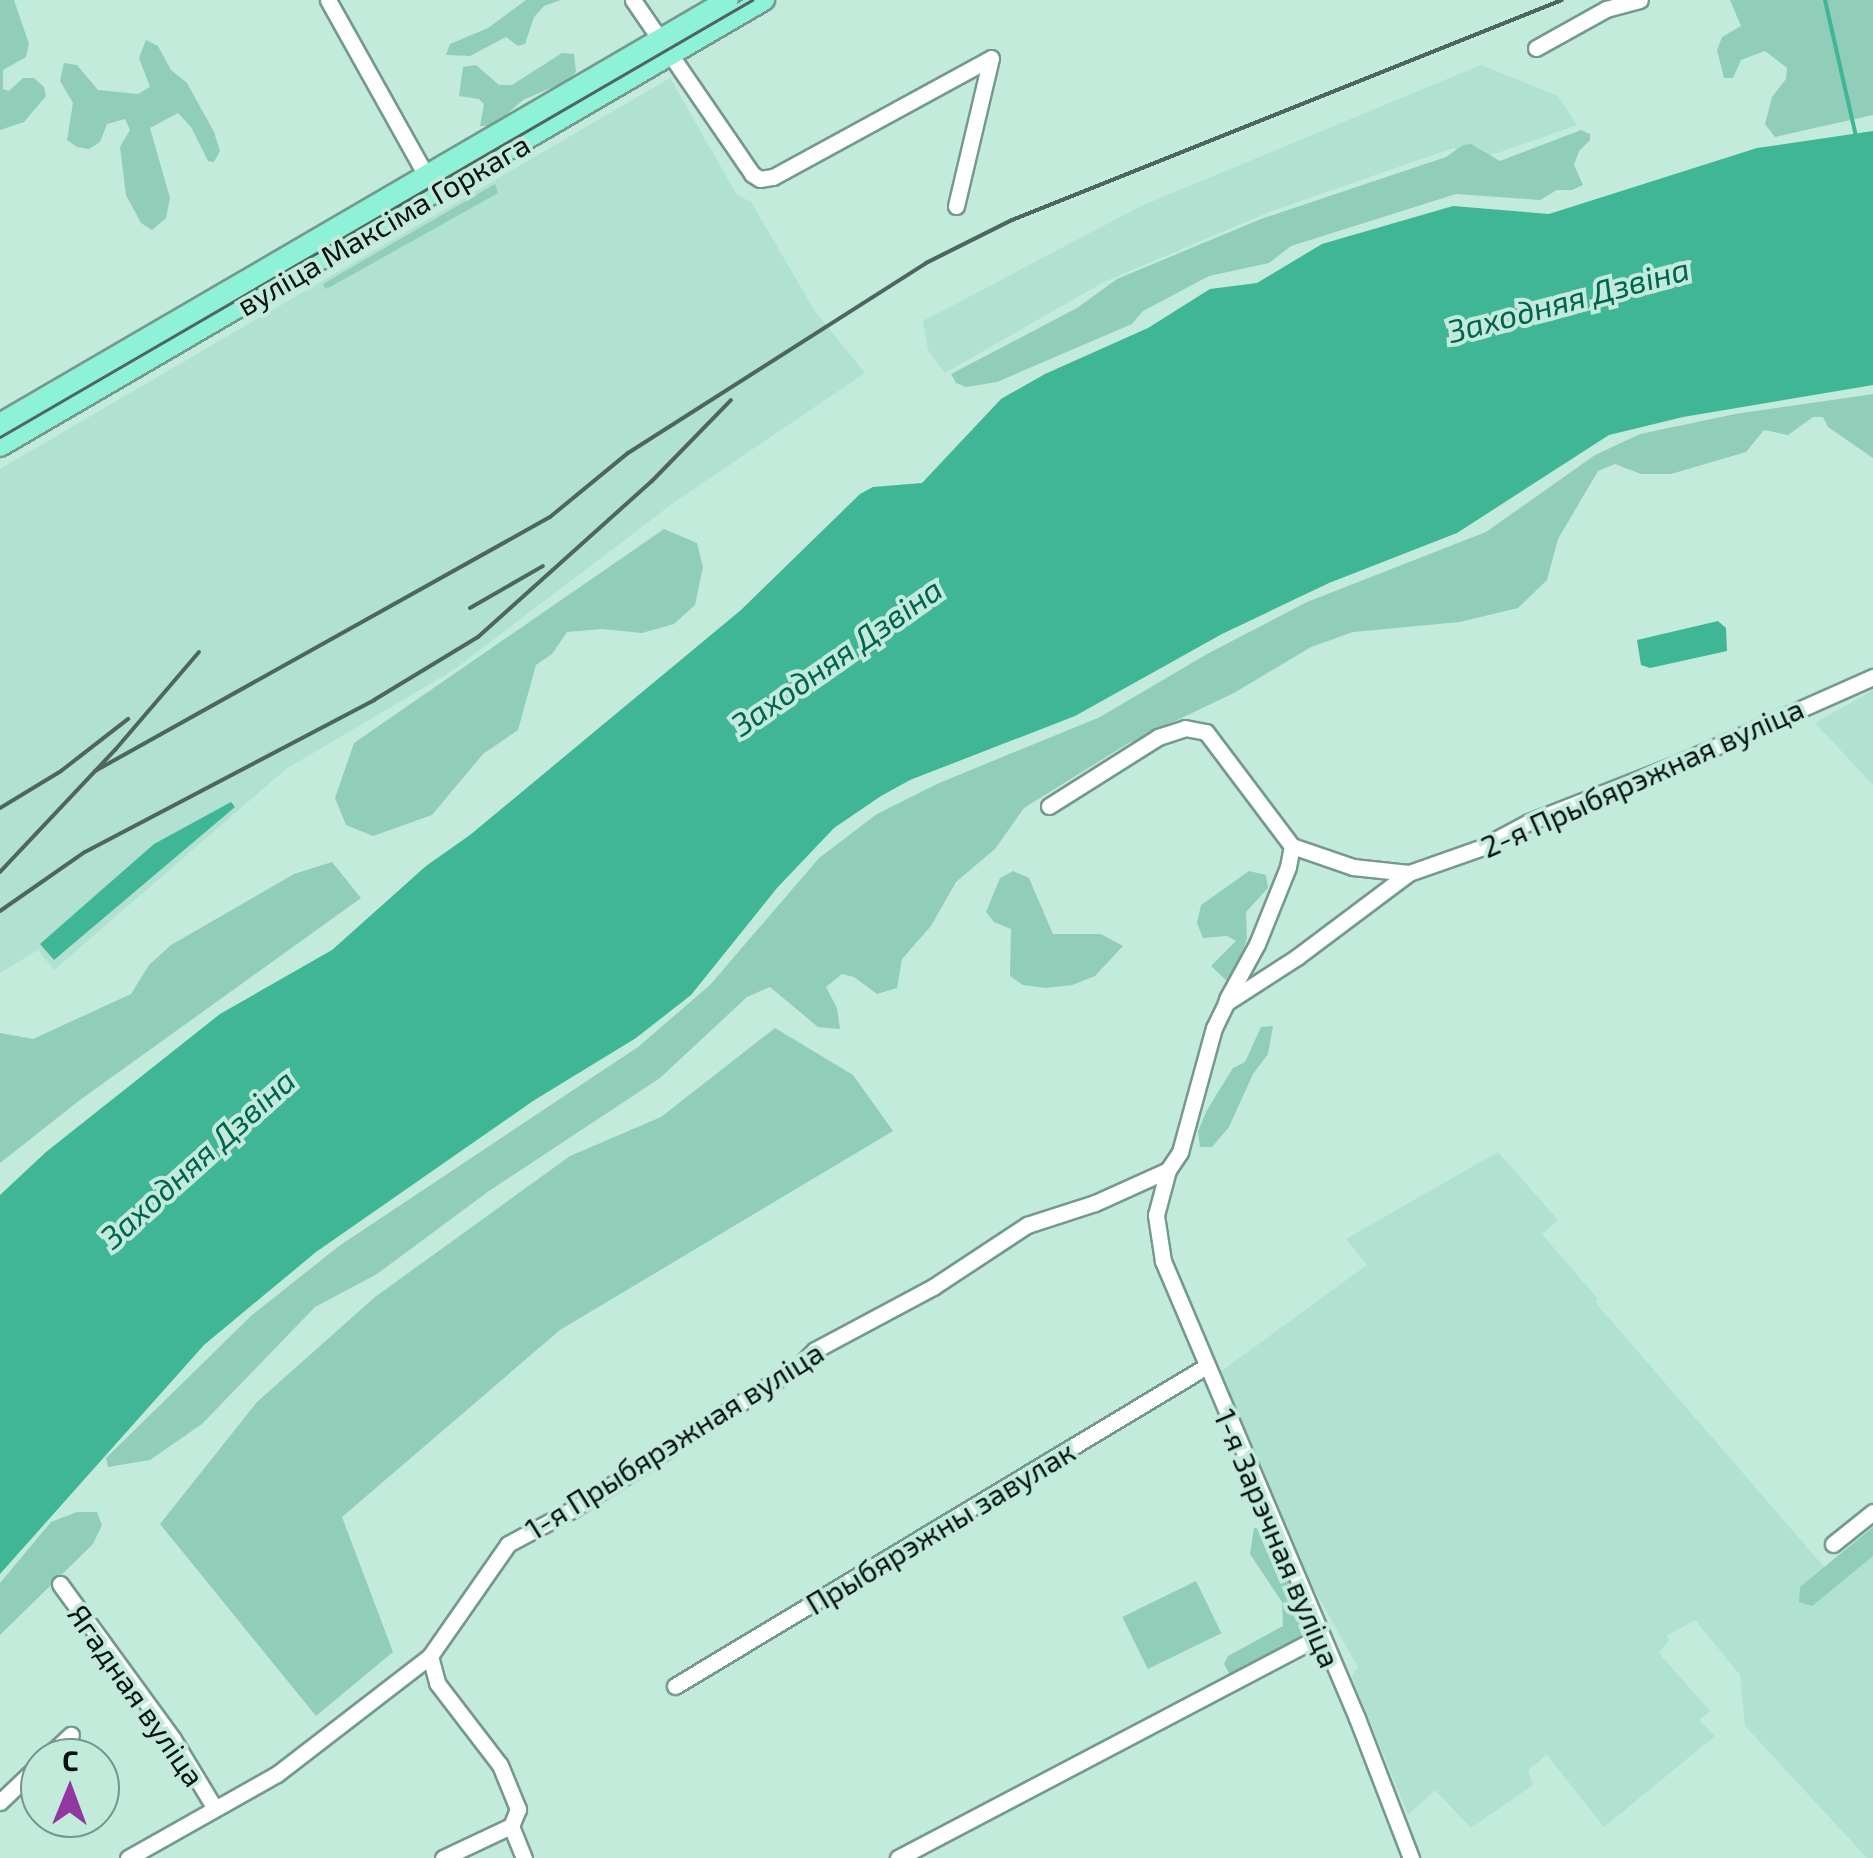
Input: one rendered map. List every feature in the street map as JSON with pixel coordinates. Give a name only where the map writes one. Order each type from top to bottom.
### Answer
[{"type":"main road","name":"вуліца Максіма Горкага","points":[[0,446],[436,194],[665,48],[728,0]]},
{"type":"main road","name":"вуліца Максіма Горкага","points":[[0,424],[426,175],[764,0]]},
{"type":"street","points":[[328,0],[436,194]]},
{"type":"street","points":[[633,0],[760,179],[773,177],[991,58],[956,206]]},
{"type":"street","points":[[1536,48],[1606,9],[1640,0]]},
{"type":"street","points":[[299,248],[310,268]]},
{"type":"street","name":"2-я Прыбярэжная вуліца","points":[[1409,873],[1480,848],[1528,822],[1672,766],[1873,678]]},
{"type":"street","points":[[1049,806],[1158,738],[1200,728],[1292,846],[1353,866],[1409,873]]},
{"type":"street","name":"1-я Зарэчная вуліца","points":[[1292,846],[1288,867],[1257,944],[1214,1028],[1180,1152],[1168,1170],[1156,1215],[1163,1261],[1411,1858]]},
{"type":"street","points":[[1226,1003],[1297,957],[1409,873]]},
{"type":"street","name":"1-я Прыбярэжная вуліца","points":[[128,1858],[277,1774],[430,1656],[508,1544],[575,1508],[800,1365],[815,1350],[933,1287],[1027,1225],[1168,1170]]},
{"type":"street","points":[[1127,1189],[1147,1199],[1156,1215]]},
{"type":"street","name":"Прыбярэжны завулак","points":[[675,1686],[1205,1366]]},
{"type":"street","points":[[1833,1544],[1873,1512]]},
{"type":"street","name":"Ягадная вуліца","points":[[60,1584],[174,1740],[214,1807]]},
{"type":"street","points":[[898,1858],[1320,1637]]},
{"type":"street","points":[[430,1656],[437,1684],[500,1765],[518,1809],[511,1826],[443,1858]]},
{"type":"street","points":[[67,1738],[70,1735]]},
{"type":"street","points":[[0,1802],[20,1783]]},
{"type":"street","points":[[511,1826],[524,1858]]},
{"type":"shaded area","points":[[0,0],[14,0],[29,44],[26,57],[3,70],[3,89],[9,91],[23,78],[34,78],[44,87],[46,96],[24,122],[0,130]]},
{"type":"shaded area","points":[[526,0],[561,0],[544,6],[534,17],[525,44],[518,46],[506,37],[470,56],[446,55],[450,44],[488,28]]},
{"type":"shaded area","points":[[1730,0],[1873,0],[1873,115],[1775,137],[1765,124],[1772,97],[1786,79],[1787,68],[1765,51],[1741,60],[1733,78],[1724,78],[1717,50],[1722,37],[1741,26]]},
{"type":"shaded area","points":[[146,40],[158,46],[171,70],[187,83],[220,151],[214,162],[208,161],[191,127],[178,113],[150,128],[170,198],[166,218],[152,230],[141,223],[126,195],[120,147],[130,130],[125,119],[107,124],[100,142],[89,149],[77,147],[67,140],[73,103],[60,81],[64,63],[77,65],[98,90],[138,94],[150,87],[139,58]]},
{"type":"shaded area","points":[[562,53],[574,54],[576,72],[567,81],[523,100],[493,126],[480,126],[484,104],[479,99],[459,96],[463,67],[476,65],[499,85],[512,85]]},
{"type":"shaded area","points":[[1481,65],[1558,96],[1577,125],[1486,157],[1453,148],[1269,212],[1104,282],[945,373],[928,350],[923,321],[1141,206]]},
{"type":"shaded area","points":[[670,78],[737,195],[751,202],[814,310],[865,373],[676,501],[452,671],[286,769],[54,970],[38,950],[0,973],[0,469]]},
{"type":"shaded area","points":[[1581,130],[1590,134],[1590,140],[1579,151],[1574,165],[1583,185],[1572,190],[1557,190],[1540,200],[1456,194],[1291,246],[1269,263],[1209,276],[1143,311],[1132,324],[997,382],[966,387],[956,383],[951,374],[1077,308],[1117,279],[1261,219],[1446,157],[1463,145],[1471,144],[1500,161]]},
{"type":"shaded area","points":[[495,184],[498,193],[325,289],[323,284]]},
{"type":"shaded area","points":[[1873,394],[1873,458],[1828,427],[1823,417],[1813,417],[1788,435],[1764,430],[1746,452],[1671,474],[1641,474],[1615,464],[1598,471],[1558,539],[1547,580],[1518,608],[1460,622],[1353,632],[1311,647],[1234,693],[1127,744],[1024,808],[995,849],[956,882],[931,926],[902,959],[897,988],[877,994],[854,977],[842,974],[826,987],[837,1008],[840,1029],[818,1027],[770,987],[747,997],[660,1078],[489,1191],[377,1274],[315,1307],[202,1424],[150,1460],[108,1467],[106,1458],[251,1316],[339,1246],[638,1047],[710,985],[819,858],[877,814],[939,783],[1100,717],[1207,654],[1307,602],[1486,532],[1595,455],[1640,434],[1735,414]]},
{"type":"shaded area","points":[[664,529],[697,543],[703,567],[695,605],[674,624],[642,633],[602,629],[567,632],[552,654],[536,665],[518,730],[483,754],[432,815],[373,836],[346,825],[335,798],[354,743]]},
{"type":"shaded area","points":[[1873,690],[1873,785],[1815,723]]},
{"type":"shaded area","points":[[332,862],[361,898],[80,1100],[0,1163],[0,1033],[33,1039],[131,994],[149,965],[171,945],[294,874]]},
{"type":"shaded area","points":[[1013,871],[1029,878],[1053,934],[1101,934],[1123,946],[1095,976],[1072,985],[1045,988],[1023,985],[1010,976],[1011,929],[994,922],[986,912],[1000,878]]},
{"type":"shaded area","points":[[1249,871],[1266,875],[1268,888],[1246,912],[1247,938],[1238,969],[1227,981],[1211,966],[1236,941],[1227,936],[1203,938],[1197,923],[1201,905]]},
{"type":"shaded area","points":[[1273,1026],[1268,1054],[1253,1074],[1229,1127],[1212,1147],[1200,1147],[1198,1131],[1207,1110],[1233,1068],[1245,1062],[1261,1027]]},
{"type":"shaded area","points":[[775,1028],[853,1075],[893,1131],[560,1330],[342,1517],[393,1652],[316,1716],[160,1524],[257,1402],[375,1297],[570,1156],[661,1117]]},
{"type":"shaded area","points":[[1498,1152],[1558,1220],[1542,1234],[1598,1299],[1595,1302],[1831,1575],[1873,1541],[1873,1858],[1867,1858],[1745,1726],[1740,1675],[1695,1620],[1666,1636],[1669,1640],[1659,1653],[1710,1711],[1699,1720],[1715,1736],[1604,1827],[1547,1755],[1528,1770],[1533,1785],[1471,1828],[1435,1790],[1408,1815],[1352,1677],[1358,1667],[1299,1563],[1220,1372],[1367,1265],[1346,1239]]},
{"type":"shaded area","points":[[77,1512],[97,1512],[102,1525],[93,1544],[0,1635],[0,1583],[51,1522]]},
{"type":"shaded area","points":[[1873,1527],[1873,1556],[1812,1606],[1799,1602],[1800,1587]]},
{"type":"shaded area","points":[[1254,1528],[1265,1528],[1290,1580],[1304,1623],[1301,1636],[1230,1675],[1224,1664],[1228,1656],[1283,1626],[1282,1602],[1250,1554]]},
{"type":"shaded area","points":[[1196,1581],[1221,1633],[1148,1669],[1122,1617]]},
{"type":"water","name":"Заходняя Дзвіна","points":[[1873,131],[1873,385],[1683,417],[1609,435],[1457,533],[1329,583],[1222,634],[1075,716],[910,780],[881,796],[834,828],[777,888],[691,995],[636,1038],[533,1101],[316,1252],[204,1345],[0,1574],[0,1195],[46,1152],[220,1014],[332,950],[426,866],[470,835],[741,610],[860,494],[873,487],[922,483],[1001,399],[1045,374],[1148,328],[1210,289],[1257,283],[1322,244],[1453,206],[1549,214],[1757,148]]},
{"type":"water","points":[[1718,621],[1726,628],[1727,651],[1650,668],[1641,665],[1637,640]]},
{"type":"water","points":[[231,802],[235,807],[54,960],[40,944],[154,844]]},
{"type":"waterway","points":[[1825,0],[1856,137]]},
{"type":"tram line","points":[[0,437],[752,0]]},
{"type":"railway","points":[[95,771],[550,517],[628,453],[926,263],[1012,220],[1562,0]]},
{"type":"railway","points":[[0,911],[85,852],[374,700],[478,637],[652,481],[731,400]]},
{"type":"railway","points":[[470,608],[543,566]]},
{"type":"railway","points":[[0,872],[115,750],[199,652]]},
{"type":"railway","points":[[0,808],[61,771],[128,719]]}]
